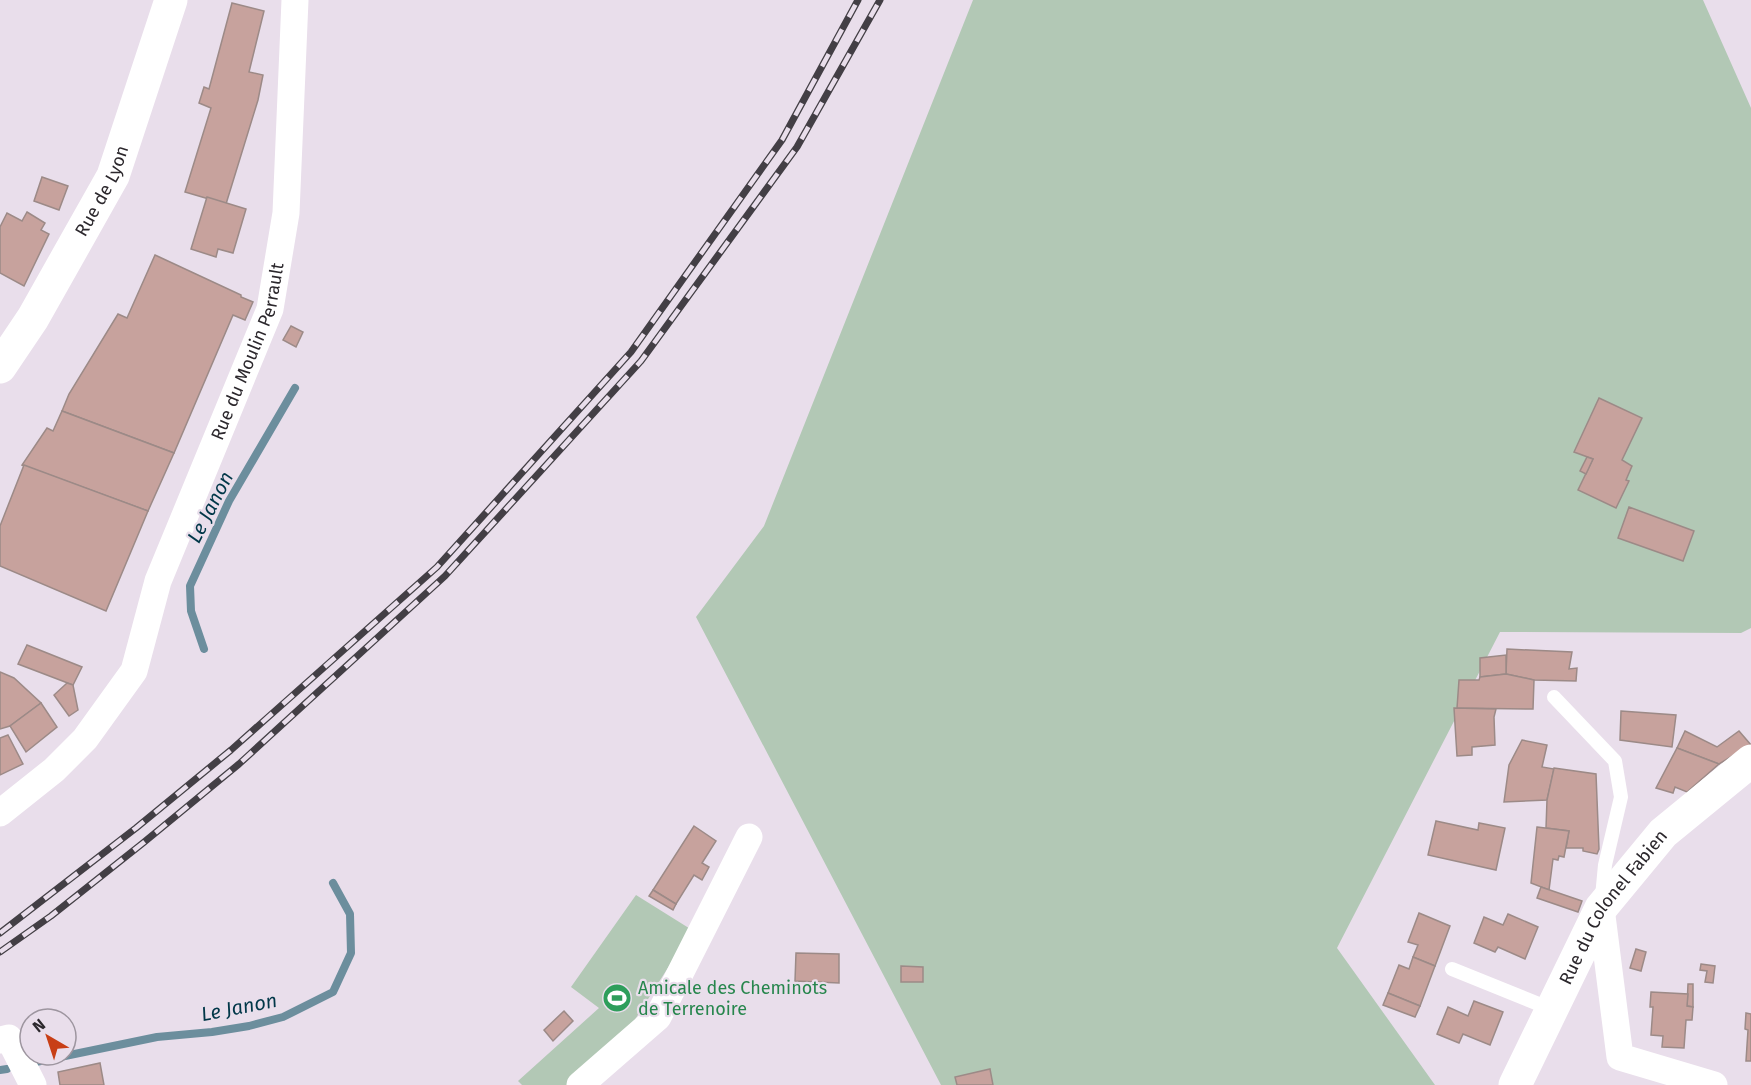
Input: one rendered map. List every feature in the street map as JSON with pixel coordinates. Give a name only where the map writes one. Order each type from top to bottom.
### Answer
[{"type":"main road","name":"Rue de Lyon","points":[[0,367],[33,318],[113,176],[171,0]]},
{"type":"main road","name":"Rue du Colonel Fabien","points":[[1515,1085],[1601,908],[1663,833],[1751,761]]},
{"type":"street","name":"Rue du Moulin Perrault","points":[[0,813],[54,770],[85,739],[134,671],[158,581],[270,309],[286,213],[295,0]]},
{"type":"street","points":[[580,1085],[658,1017],[749,837]]},
{"type":"street","points":[[1601,908],[1620,1057],[1714,1085]]},
{"type":"street","points":[[0,1040],[9,1038],[29,1077]]},
{"type":"lane","points":[[1554,697],[1615,761],[1621,797],[1605,865],[1601,908]]},
{"type":"lane","points":[[1452,969],[1551,1009]]},
{"type":"green space","points":[[973,0],[1703,0],[1751,108],[1751,628],[1741,633],[1500,632],[1337,948],[1435,1085],[941,1085],[696,617],[764,526]]},
{"type":"green space","name":"Amicale des Cheminots de Terrenoire","points":[[636,895],[692,930],[629,1029],[570,1085],[522,1085],[518,1081],[599,1008],[571,987]]},
{"type":"building","points":[[232,3],[264,11],[249,72],[263,75],[258,100],[226,204],[185,192],[211,108],[199,103],[204,87],[209,89]]},
{"type":"building","points":[[42,177],[68,186],[59,210],[34,201]]},
{"type":"building","points":[[207,197],[246,209],[233,253],[218,249],[216,257],[191,249]]},
{"type":"building","points":[[27,212],[45,223],[41,230],[49,234],[24,286],[0,273],[0,227],[7,213],[22,221]]},
{"type":"building","points":[[155,255],[253,302],[245,320],[233,315],[174,453],[62,411],[69,394],[118,314],[127,318]]},
{"type":"building","points":[[291,326],[303,332],[296,347],[283,340]]},
{"type":"building","points":[[1599,398],[1642,418],[1622,460],[1632,466],[1626,480],[1629,481],[1616,508],[1578,490],[1593,459],[1574,452]]},
{"type":"building","points":[[62,411],[174,453],[148,511],[22,465],[47,428],[53,431]]},
{"type":"building","points":[[1587,457],[1593,459],[1586,474],[1580,471]]},
{"type":"building","points":[[24,465],[148,511],[106,611],[0,566],[0,526]]},
{"type":"building","points":[[1629,507],[1694,531],[1683,561],[1618,538]]},
{"type":"building","points":[[27,645],[82,667],[73,685],[18,664]]},
{"type":"building","points":[[1507,649],[1572,652],[1569,669],[1577,668],[1576,681],[1534,680],[1506,674]]},
{"type":"building","points":[[1506,655],[1506,674],[1480,677],[1480,658]]},
{"type":"building","points":[[0,672],[14,678],[41,703],[10,726],[0,729]]},
{"type":"building","points":[[1506,674],[1534,680],[1533,709],[1457,708],[1459,680],[1479,680],[1480,677]]},
{"type":"building","points":[[67,683],[73,685],[78,710],[69,716],[54,695]]},
{"type":"building","points":[[41,703],[57,727],[26,752],[10,726]]},
{"type":"building","points":[[1454,708],[1496,709],[1495,745],[1472,747],[1472,755],[1457,756]]},
{"type":"building","points":[[1621,711],[1676,715],[1672,747],[1620,740]]},
{"type":"building","points":[[1685,731],[1717,747],[1739,731],[1751,745],[1719,764],[1677,748]]},
{"type":"building","points":[[8,735],[23,764],[0,775],[0,738]]},
{"type":"building","points":[[1522,740],[1547,745],[1542,767],[1554,769],[1547,800],[1504,802],[1509,765]]},
{"type":"building","points":[[1677,748],[1719,764],[1687,792],[1675,787],[1673,793],[1656,788]]},
{"type":"building","points":[[1554,768],[1596,774],[1599,849],[1597,854],[1583,851],[1583,848],[1566,848],[1569,831],[1546,828],[1547,800]]},
{"type":"building","points":[[1436,821],[1478,830],[1479,823],[1505,828],[1496,870],[1428,855]]},
{"type":"building","points":[[694,826],[716,841],[702,863],[709,867],[702,880],[694,875],[676,904],[653,890]]},
{"type":"building","points":[[1537,827],[1569,831],[1564,857],[1559,856],[1558,860],[1553,859],[1549,890],[1531,883]]},
{"type":"building","points":[[1541,887],[1582,901],[1578,912],[1537,898]]},
{"type":"building","points":[[653,890],[676,904],[673,910],[649,896]]},
{"type":"building","points":[[1419,913],[1450,926],[1435,966],[1413,957],[1418,945],[1408,942]]},
{"type":"building","points":[[1508,914],[1538,927],[1525,959],[1498,947],[1495,952],[1474,943],[1484,917],[1503,925]]},
{"type":"building","points":[[1636,949],[1646,952],[1641,971],[1630,968]]},
{"type":"building","points":[[796,953],[839,954],[839,983],[795,981]]},
{"type":"building","points":[[1413,957],[1435,966],[1420,1006],[1388,993],[1399,965],[1409,969]]},
{"type":"building","points":[[1701,964],[1715,966],[1713,983],[1705,982],[1707,971],[1700,970]]},
{"type":"building","points":[[901,966],[923,967],[923,982],[901,982]]},
{"type":"building","points":[[1688,984],[1693,984],[1693,1007],[1687,1006]]},
{"type":"building","points":[[1651,992],[1688,994],[1687,1006],[1693,1007],[1692,1020],[1686,1020],[1684,1048],[1662,1047],[1663,1036],[1651,1035],[1653,1007],[1650,1007]]},
{"type":"building","points":[[1388,993],[1420,1006],[1415,1017],[1383,1005]]},
{"type":"building","points":[[1474,1001],[1503,1012],[1490,1045],[1463,1034],[1459,1043],[1437,1034],[1448,1007],[1468,1016]]},
{"type":"building","points":[[564,1011],[573,1021],[553,1041],[544,1030]]},
{"type":"building","points":[[1746,1013],[1751,1014],[1751,1061],[1746,1061],[1748,1030],[1745,1029]]},
{"type":"building","points":[[100,1063],[104,1085],[60,1085],[58,1072]]},
{"type":"building","points":[[990,1069],[993,1085],[957,1085],[955,1077]]},
{"type":"waterway","name":"Le Janon","points":[[204,649],[191,611],[190,586],[229,501],[295,388]]},
{"type":"waterway","name":"Le Janon","points":[[78,1053],[157,1037],[249,1026],[283,1017],[333,992],[351,953],[350,914],[333,883]]},
{"type":"waterway","name":"Le Janon","points":[[0,1070],[7,1069]]},
{"type":"railway","points":[[0,933],[136,828],[231,750],[437,567],[631,352],[782,140],[858,0]]},
{"type":"railway","points":[[0,952],[51,916],[239,764],[445,576],[641,361],[797,147],[880,0]]},
{"type":"place","name":"Amicale des Cheminots de Terrenoire","points":[[617,998]]}]
